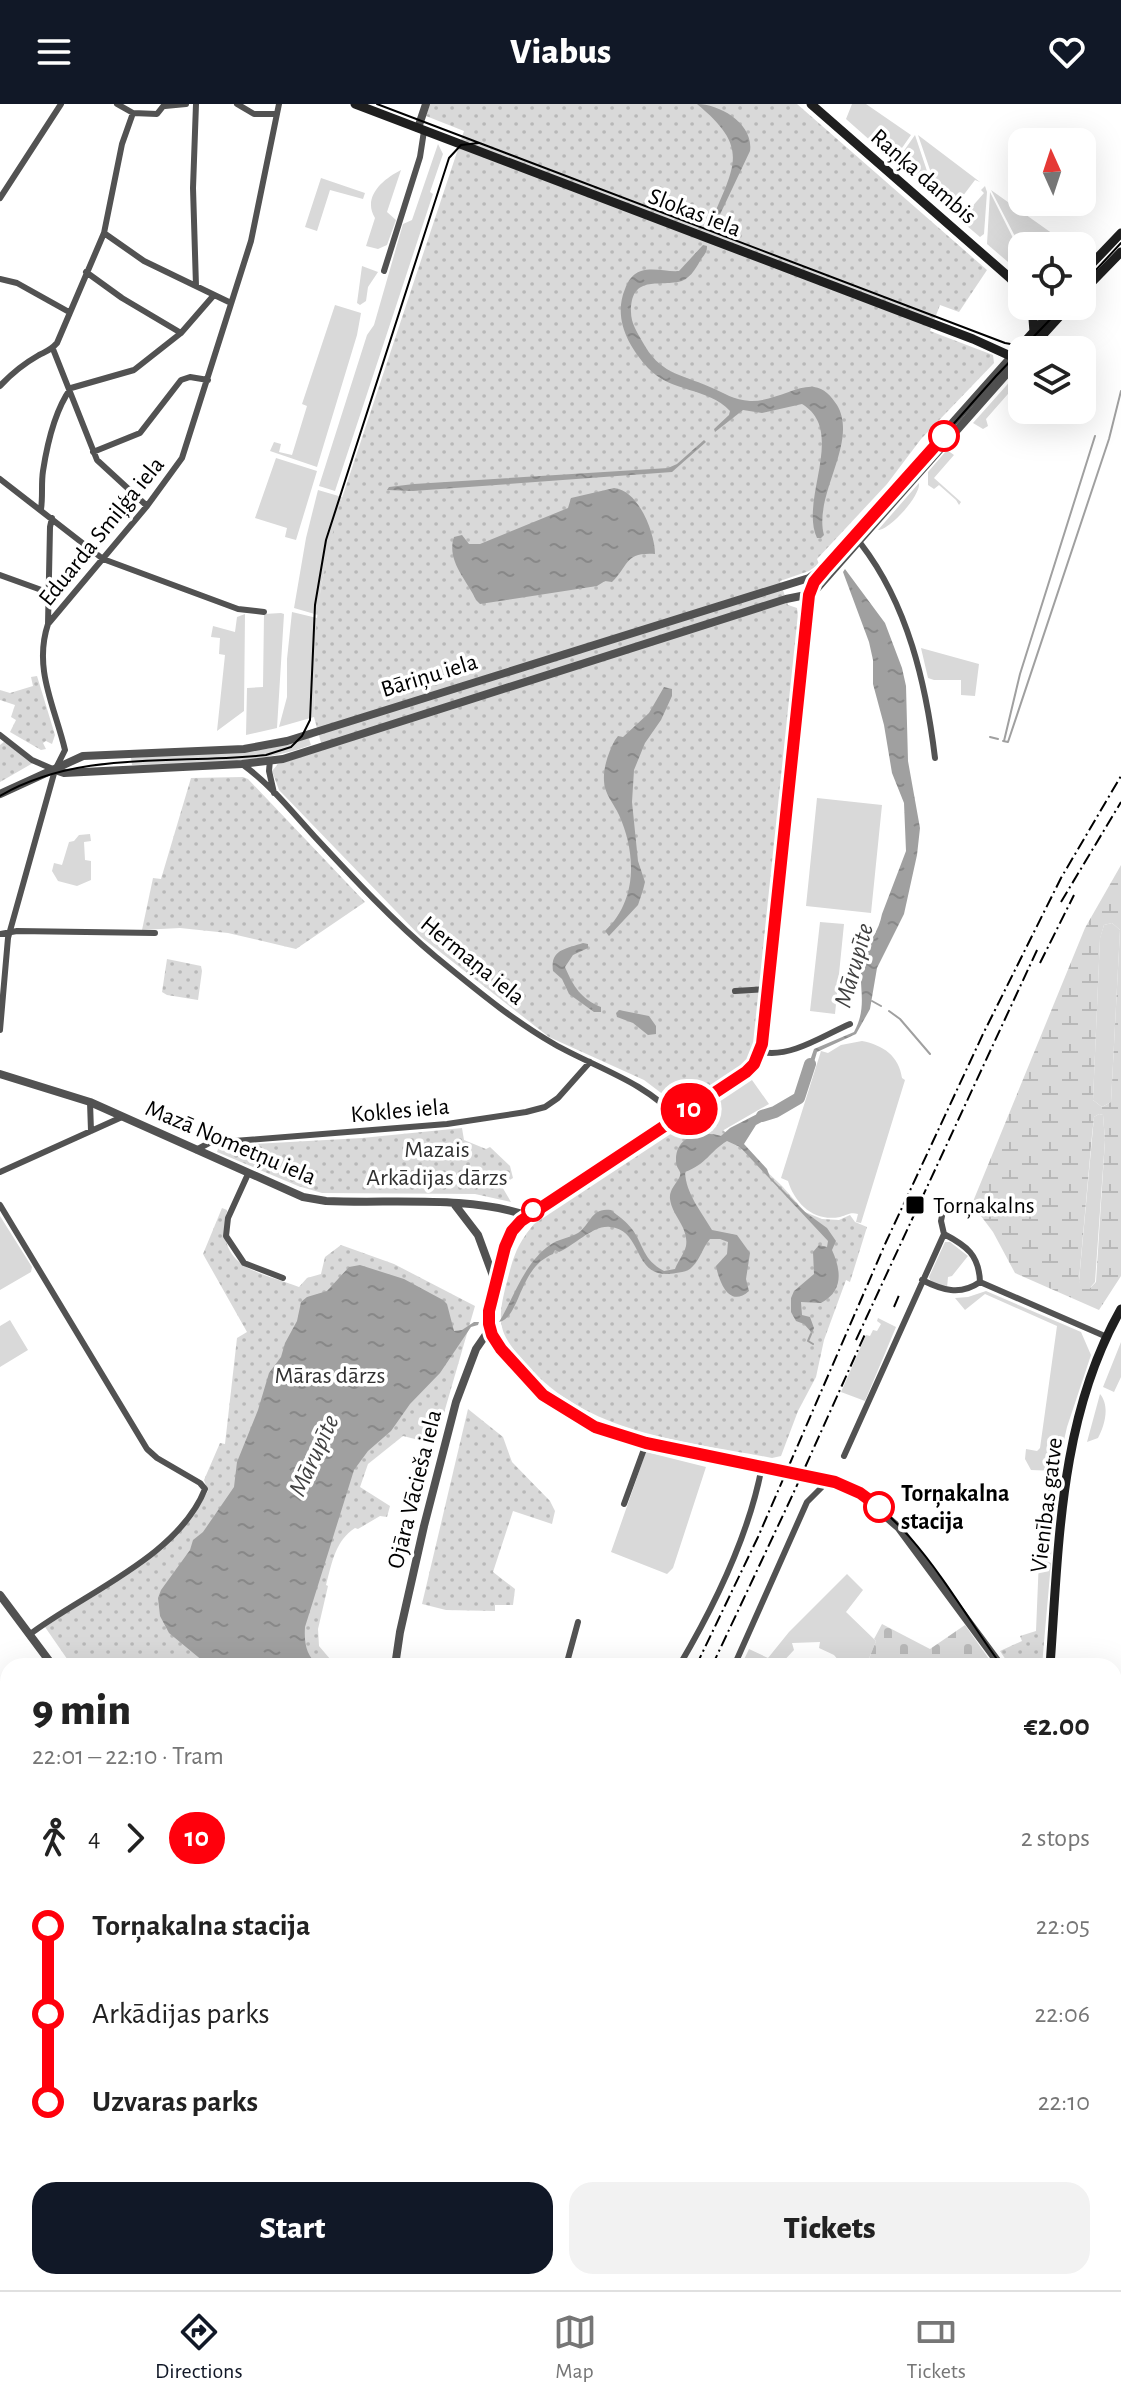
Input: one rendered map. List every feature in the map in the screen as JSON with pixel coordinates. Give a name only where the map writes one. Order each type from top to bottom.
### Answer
[{"type":"main road","name":"Slokas iela","points":[[355,104],[1008,354]]},
{"type":"main road","name":"Raņķa dambis","points":[[811,104],[1008,276]]},
{"type":"main road","points":[[1096,259],[1121,233]]},
{"type":"main road","points":[[1096,278],[1121,252]]},
{"type":"main road","points":[[1033,320],[1034,332]]},
{"type":"main road","points":[[1032,336],[1045,320]]},
{"type":"main road","points":[[1042,336],[1056,320]]},
{"type":"main road","name":"Vienības gatve","points":[[1051,1658],[1069,1450],[1089,1381],[1121,1309]]},
{"type":"street","points":[[0,198],[61,104]]},
{"type":"street","points":[[117,104],[133,113],[157,114],[165,105],[186,104]]},
{"type":"street","points":[[196,104],[193,188],[196,286]]},
{"type":"street","points":[[237,104],[254,114],[277,114]]},
{"type":"street","name":"Eduarda Smiļģa iela","points":[[0,1030],[9,932],[55,770],[65,750],[42,669],[48,624],[147,506],[182,458],[251,241],[279,104]]},
{"type":"street","points":[[384,271],[420,157],[426,104]]},
{"type":"street","points":[[133,113],[122,144],[104,233],[53,349],[56,362],[71,388],[93,452],[101,465],[147,506]]},
{"type":"street","points":[[104,233],[144,261],[231,303]]},
{"type":"street","points":[[86,272],[122,298],[181,333]]},
{"type":"street","points":[[0,279],[17,283],[69,312]]},
{"type":"street","points":[[41,509],[48,446],[65,396],[71,388],[134,370],[181,333],[214,295]]},
{"type":"street","points":[[0,386],[39,355],[53,349]]},
{"type":"street","points":[[995,1658],[899,1528],[868,1501],[825,1478],[647,1441],[595,1426],[557,1402],[526,1375],[498,1342],[491,1315],[510,1238],[528,1216],[755,1066],[762,1052],[770,989],[811,594],[809,578],[824,567],[1008,369]]},
{"type":"street","points":[[811,594],[1008,369]]},
{"type":"street","points":[[93,452],[140,433],[181,380],[190,377],[208,380]]},
{"type":"street","points":[[0,479],[103,559],[238,609],[264,612]]},
{"type":"street","points":[[48,624],[52,518]]},
{"type":"street","points":[[861,544],[891,596],[910,640],[929,714],[935,758]]},
{"type":"street","points":[[0,575],[47,592]]},
{"type":"street","name":"Bāriņu iela","points":[[0,794],[83,756],[244,749],[287,741],[809,578]]},
{"type":"street","name":"Bāriņu iela","points":[[55,770],[64,773],[242,764],[298,756],[786,599],[811,594]]},
{"type":"street","points":[[341,724],[345,739]]},
{"type":"street","points":[[0,735],[32,760],[55,770]]},
{"type":"street","points":[[270,760],[274,793]]},
{"type":"street","name":"Hermaņa iela","points":[[242,764],[437,957],[531,1030],[648,1092],[678,1119]]},
{"type":"street","points":[[0,934],[155,933]]},
{"type":"street","points":[[735,991],[770,989]]},
{"type":"street","points":[[762,1052],[774,1054],[788,1051],[850,1024]]},
{"type":"street","name":"Kokles iela","points":[[196,1150],[209,1143],[447,1124],[536,1110],[558,1098],[590,1062]]},
{"type":"street","name":"Mazā Nometņu iela","points":[[0,1074],[90,1102],[289,1192],[315,1200],[455,1205],[499,1209],[528,1216]]},
{"type":"street","points":[[90,1102],[91,1131]]},
{"type":"street","points":[[0,1172],[122,1117]]},
{"type":"street","points":[[248,1174],[228,1218],[226,1236],[244,1263],[283,1278]]},
{"type":"street","points":[[0,1205],[147,1449],[205,1489],[190,1514],[165,1543],[29,1635]]},
{"type":"street","points":[[455,1205],[478,1235],[497,1287]]},
{"type":"street","points":[[844,1456],[944,1234],[941,1221],[944,1206]]},
{"type":"street","points":[[944,1234],[970,1250],[976,1259],[980,1282]]},
{"type":"street","points":[[922,1280],[951,1291],[961,1291],[980,1282],[1107,1337]]},
{"type":"street","name":"Ojāra Vācieša iela","points":[[396,1658],[424,1526],[456,1402],[476,1349],[493,1331]]},
{"type":"street","points":[[624,1504],[647,1441]]},
{"type":"street","points":[[684,1658],[742,1540],[765,1467]]},
{"type":"street","points":[[738,1658],[807,1502],[825,1484],[825,1478]]},
{"type":"street","points":[[0,1595],[47,1658]]},
{"type":"street","points":[[568,1658],[578,1622]]},
{"type":"green space","points":[[430,104],[797,104],[987,270],[959,312],[940,305],[930,331],[993,355],[994,363],[921,439],[887,484],[817,559],[819,564],[809,571],[780,581],[788,605],[797,608],[800,634],[756,1045],[747,1065],[681,1108],[644,1080],[549,1037],[421,937],[279,790],[272,771],[278,764],[323,750],[314,717],[316,626],[321,586],[338,510],[464,131],[426,116]]},
{"type":"green space","points":[[852,104],[866,104],[911,135],[895,158],[890,158],[846,119]]},
{"type":"green space","points":[[915,135],[936,198],[896,162]]},
{"type":"green space","points":[[918,135],[980,182],[975,180],[959,201],[962,204],[956,212],[941,202]]},
{"type":"green space","points":[[438,144],[443,154],[430,192],[433,194],[335,491],[319,486],[367,335],[374,325],[403,224],[412,220]]},
{"type":"green space","points":[[401,170],[387,212],[396,220],[387,245],[378,249],[366,246],[375,218],[371,203],[373,196],[381,184]]},
{"type":"green space","points":[[321,178],[365,193],[363,199],[330,190],[317,231],[305,227]]},
{"type":"green space","points":[[985,186],[984,234],[980,237],[960,220],[960,215],[984,193],[981,190]]},
{"type":"green space","points":[[991,190],[1008,202],[1008,216],[1028,216],[1050,232],[1013,232]]},
{"type":"green space","points":[[990,192],[1010,232],[1008,262],[987,244]]},
{"type":"green space","points":[[362,266],[378,272],[368,287],[366,301],[360,305],[357,303]]},
{"type":"green space","points":[[335,305],[361,313],[317,467],[270,451],[274,442],[281,444],[279,452],[292,455],[307,406],[302,404]]},
{"type":"green space","points":[[1008,384],[1008,394],[986,419],[988,426],[983,429],[973,423]]},
{"type":"green space","points":[[947,450],[954,455],[934,478],[961,502],[959,505],[939,485],[934,489],[928,485],[928,472]]},
{"type":"green space","points":[[276,458],[317,471],[296,540],[285,537],[287,528],[255,518]]},
{"type":"green space","points":[[919,483],[904,511],[878,530]]},
{"type":"green space","points":[[318,490],[342,497],[321,586],[318,615],[294,608]]},
{"type":"green space","points":[[292,612],[317,618],[314,717],[279,727],[287,697]]},
{"type":"green space","points":[[245,614],[244,711],[217,731],[225,655],[219,654],[220,638],[211,637],[213,626],[235,632],[237,617]]},
{"type":"green space","points":[[264,614],[284,614],[277,728],[246,735],[247,688],[263,687]]},
{"type":"green space","points":[[921,648],[979,664],[975,696],[961,695],[961,680],[928,678]]},
{"type":"green space","points":[[37,676],[55,735],[52,744],[46,741],[43,743],[46,749],[41,750],[10,732],[16,720],[11,717],[15,705],[0,700],[0,690],[10,693],[33,686],[31,677]]},
{"type":"green space","points":[[315,736],[309,739],[311,745],[245,760],[132,765],[131,758],[267,749]]},
{"type":"green space","points":[[5,741],[33,763],[0,782],[0,745]]},
{"type":"green space","points":[[243,777],[365,902],[296,949],[228,933],[180,928],[142,930],[153,878],[161,879],[191,778]]},
{"type":"green space","points":[[817,798],[882,805],[871,913],[806,906]]},
{"type":"green space","points":[[90,834],[91,841],[84,842],[85,860],[91,861],[91,880],[77,886],[58,881],[52,871],[54,863],[62,865],[69,842],[79,835]]},
{"type":"green space","points":[[1121,865],[1121,1276],[1099,1310],[1015,1273],[993,1232],[972,1204],[1085,928]],"holes":[[[1112,923],[1120,930],[1111,1102],[1102,1107],[1093,1100],[1100,939],[1104,925]],[[1103,1115],[1105,1140],[1096,1282],[1089,1289],[1082,1289],[1079,1280],[1092,1135],[1094,1117]]]},
{"type":"green space","points":[[820,922],[844,924],[835,1014],[810,1011]]},
{"type":"green space","points":[[1112,923],[1120,930],[1111,1102],[1102,1107],[1093,1100],[1100,938],[1104,925]]},
{"type":"green space","points":[[167,959],[201,966],[198,1000],[162,992]]},
{"type":"green space","points":[[862,1041],[877,1045],[889,1053],[905,1080],[861,1223],[856,1222],[858,1214],[831,1218],[814,1214],[795,1197],[788,1181],[781,1178],[821,1051],[828,1053],[841,1045]]},
{"type":"green space","points":[[752,1080],[769,1104],[722,1131],[704,1112]]},
{"type":"green space","points":[[704,1112],[805,1212],[822,1219],[839,1220],[850,1215],[855,1222],[867,1227],[850,1282],[846,1280],[824,1340],[816,1377],[798,1411],[781,1456],[772,1458],[673,1440],[609,1421],[579,1407],[527,1365],[506,1338],[501,1322],[502,1302],[512,1262],[534,1224]]},
{"type":"green space","points":[[1103,1115],[1105,1140],[1095,1282],[1089,1289],[1081,1289],[1079,1281],[1094,1117]]},
{"type":"green space","name":"Mazais Arkādijas dārzs","points":[[462,1128],[464,1140],[486,1149],[490,1147],[510,1166],[513,1178],[501,1185],[511,1202],[475,1194],[322,1193],[217,1152],[219,1146],[362,1138]]},
{"type":"green space","name":"Māras dārzs","points":[[222,1208],[227,1210],[225,1229],[233,1256],[254,1271],[299,1287],[307,1278],[321,1274],[325,1257],[341,1245],[394,1264],[475,1306],[435,1444],[403,1436],[368,1464],[360,1487],[390,1506],[387,1517],[380,1516],[348,1533],[333,1561],[318,1629],[319,1646],[329,1658],[66,1658],[45,1627],[163,1549],[192,1518],[208,1491],[204,1480],[220,1443],[225,1444],[237,1338],[247,1332],[203,1254]]},
{"type":"green space","points":[[0,1216],[32,1267],[31,1272],[0,1290]]},
{"type":"green space","points":[[945,1242],[950,1242],[968,1256],[948,1277],[947,1288],[931,1282],[929,1277]]},
{"type":"green space","points":[[986,1291],[1081,1332],[1091,1355],[1067,1427],[1057,1471],[1031,1470],[1025,1459],[1026,1449],[1037,1451],[1040,1448],[1057,1326],[985,1294],[965,1310],[955,1298]]},
{"type":"green space","points":[[878,1318],[896,1327],[865,1401],[841,1392],[866,1335],[877,1331],[881,1324]]},
{"type":"green space","points":[[10,1320],[28,1350],[0,1367],[0,1326]]},
{"type":"green space","points":[[1121,1342],[1121,1377],[1114,1392],[1103,1387]]},
{"type":"green space","points":[[1100,1394],[1106,1410],[1104,1422],[1098,1438],[1087,1442]]},
{"type":"green space","points":[[468,1409],[503,1437],[512,1462],[550,1501],[555,1511],[552,1524],[513,1511],[493,1572],[515,1589],[513,1605],[495,1605],[495,1611],[446,1610],[422,1604]]},
{"type":"green space","points":[[646,1452],[706,1467],[673,1568],[667,1574],[611,1552]]},
{"type":"green space","points":[[1049,1486],[1053,1486],[1057,1493],[1051,1556],[1040,1553],[1043,1497],[1047,1497]]},
{"type":"green space","points":[[1039,1558],[1051,1563],[1045,1631],[1036,1631]]},
{"type":"green space","points":[[847,1574],[863,1590],[846,1612],[876,1641],[869,1658],[836,1658],[819,1648],[820,1642],[792,1643],[794,1650],[786,1658],[768,1658],[789,1632]]},
{"type":"green space","points":[[882,1624],[930,1649],[965,1625],[988,1658],[869,1658],[876,1641],[874,1639]]},
{"type":"green space","points":[[1045,1631],[1043,1658],[1005,1658],[1000,1651],[1022,1641],[1020,1636]]},
{"type":"green space","points":[[749,1649],[768,1658],[745,1658]]},
{"type":"water","points":[[697,104],[716,108],[734,117],[747,132],[750,141],[750,151],[716,223],[711,222],[731,171],[731,145],[714,119]]},
{"type":"water","points":[[703,245],[707,246],[706,252],[685,279],[646,285],[635,293],[631,312],[633,324],[649,352],[663,366],[734,398],[759,401],[800,388],[814,387],[832,399],[842,420],[843,435],[824,503],[824,535],[821,538],[817,538],[813,522],[822,448],[821,431],[815,416],[802,404],[762,413],[743,410],[715,432],[714,429],[730,411],[711,398],[657,376],[641,359],[624,331],[622,300],[633,276],[646,270],[679,271]]},
{"type":"water","points":[[704,440],[706,442],[672,472],[413,491],[387,490],[389,487],[414,484],[668,468]]},
{"type":"water","points":[[614,488],[631,496],[638,504],[649,525],[655,554],[632,558],[612,582],[605,581],[597,586],[480,604],[476,600],[455,562],[454,537],[462,535],[469,544],[480,544],[568,508],[571,498]]},
{"type":"water","points":[[845,569],[885,623],[902,668],[906,686],[908,761],[920,828],[904,914],[877,968],[870,1009],[856,1034],[817,1052],[809,1079],[804,1078],[814,1049],[854,1032],[859,1021],[864,956],[879,926],[906,851],[904,803],[892,773],[873,684],[869,642],[843,572]]},
{"type":"water","points":[[664,687],[672,689],[672,696],[661,720],[645,743],[634,770],[632,802],[638,861],[645,882],[638,905],[609,936],[605,931],[624,905],[631,876],[631,860],[625,830],[604,785],[605,765],[618,736],[623,737],[649,713]]},
{"type":"water","points":[[583,943],[588,944],[588,948],[573,955],[565,967],[578,991],[601,1007],[601,1012],[594,1012],[569,994],[562,979],[553,971],[557,954]]},
{"type":"water","points":[[619,1010],[649,1016],[656,1026],[656,1034],[648,1035],[633,1023],[617,1017]]},
{"type":"water","points":[[767,1109],[774,1110],[775,1115],[756,1125],[744,1144],[767,1169],[770,1177],[805,1212],[827,1228],[836,1241],[832,1250],[839,1272],[834,1292],[821,1303],[801,1302],[802,1315],[810,1317],[814,1328],[812,1333],[796,1321],[791,1312],[791,1298],[794,1291],[814,1274],[813,1252],[819,1245],[827,1247],[828,1241],[740,1147],[727,1141],[685,1172],[686,1180],[712,1230],[737,1235],[750,1253],[746,1279],[749,1291],[742,1296],[731,1295],[720,1279],[716,1266],[727,1254],[728,1242],[710,1239],[689,1269],[662,1274],[645,1263],[621,1230],[604,1227],[590,1232],[559,1252],[555,1250],[542,1261],[526,1280],[512,1311],[499,1322],[526,1271],[541,1253],[553,1243],[578,1233],[599,1211],[611,1210],[627,1224],[647,1257],[657,1266],[664,1271],[675,1269],[686,1246],[685,1233],[670,1199],[680,1175],[676,1161],[680,1145],[698,1134],[721,1136]]},
{"type":"water","name":"Māras dārzs","points":[[360,1265],[404,1279],[443,1300],[447,1304],[454,1331],[474,1322],[479,1322],[478,1325],[471,1327],[440,1373],[354,1470],[305,1627],[307,1649],[312,1658],[199,1658],[169,1633],[160,1616],[158,1598],[161,1590],[190,1550],[193,1540],[203,1532],[234,1487],[237,1462],[269,1373],[281,1357],[297,1321],[301,1302],[327,1291],[349,1267]]},
{"type":"waterway","points":[[1003,741],[1008,742],[1109,439],[1121,391]]},
{"type":"waterway","points":[[1004,741],[1020,674],[1095,436]]},
{"type":"waterway","points":[[990,737],[998,739]]},
{"type":"waterway","points":[[872,1001],[881,1006]]},
{"type":"waterway","points":[[889,1011],[900,1019],[930,1054]]},
{"type":"waterway","name":"Mārupīte","points":[[762,1116],[799,1098],[810,1064]]},
{"type":"waterway","points":[[811,1334],[808,1341],[813,1344]]},
{"type":"tram line","points":[[377,104],[1008,344]]},
{"type":"tram line","points":[[0,796],[31,781],[63,771],[130,762],[266,755],[291,747],[302,736],[310,720],[315,605],[326,540],[449,158],[461,145],[479,143]]},
{"type":"tram line","points":[[1096,270],[1121,243]]},
{"type":"tram line","points":[[997,1658],[908,1535],[861,1494],[835,1482],[646,1443],[595,1427],[543,1395],[501,1349],[492,1335],[489,1311],[505,1247],[521,1221],[754,1064],[762,1044],[808,600],[814,582],[996,376],[1050,320]]},
{"type":"tram line","name":"10","points":[[879,1507],[860,1493],[835,1482],[646,1443],[584,1422],[537,1390],[501,1349],[492,1335],[489,1311],[507,1242],[521,1221],[533,1210],[746,1072],[759,1056],[809,595],[814,582],[825,569],[944,436]]},
{"type":"railway","points":[[700,1658],[758,1537],[886,1242],[983,1034],[1061,878],[1121,776]]},
{"type":"railway","points":[[1061,902],[1121,802]]},
{"type":"railway","points":[[1040,963],[1074,895]]},
{"type":"railway","points":[[856,1340],[1038,948]]},
{"type":"railway","points":[[894,1307],[900,1293]]},
{"type":"railway","points":[[716,1658],[866,1332]]},
{"type":"place","name":"Torņakalns","points":[[915,1205]]},
{"type":"place","name":"Torņakalna stacija","points":[[879,1507]]}]
